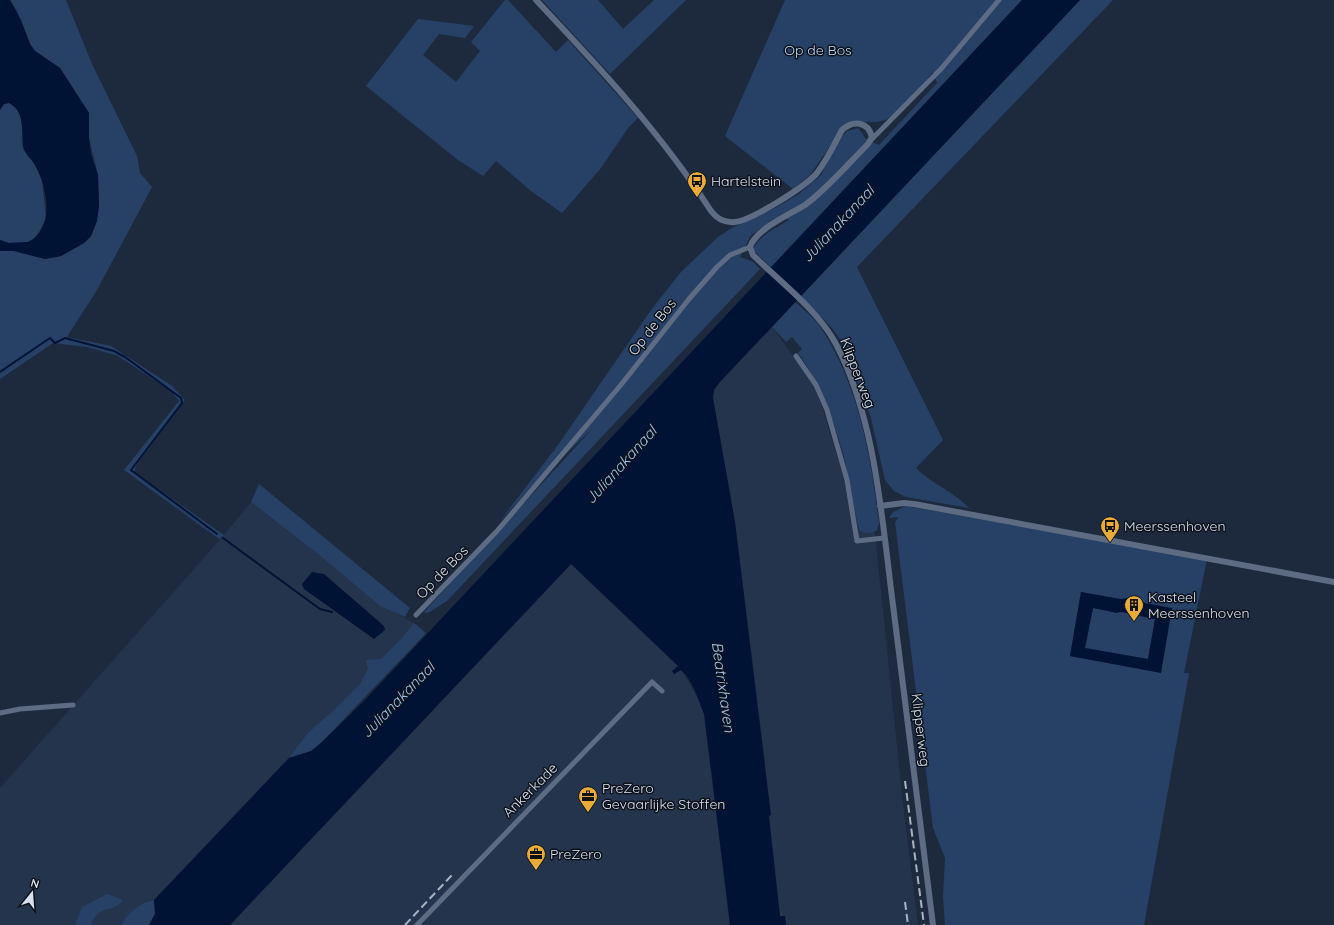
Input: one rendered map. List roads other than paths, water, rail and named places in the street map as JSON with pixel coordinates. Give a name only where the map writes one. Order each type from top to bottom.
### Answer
[{"type":"street","points":[[536,0],[621,91],[658,135],[715,217],[722,220],[733,222],[747,218],[787,197],[807,183],[816,173],[842,130],[847,125],[858,123],[868,127],[872,137],[871,140]]},
{"type":"street","points":[[750,247],[755,236],[807,204],[941,70],[999,0]]},
{"type":"street","name":"Klipperweg","points":[[750,247],[753,255],[817,317],[831,336],[845,364],[866,431],[880,506],[933,925]]},
{"type":"street","name":"Op de Bos","points":[[416,616],[497,531],[620,386],[689,299],[717,267],[730,255],[750,247]]},
{"type":"street","points":[[796,356],[816,385],[827,410],[847,480],[857,541],[884,538]]},
{"type":"street","points":[[880,506],[896,503],[914,504],[1334,582]]},
{"type":"street","name":"Ankerkade","points":[[417,925],[652,682],[662,691]]},
{"type":"street","points":[[0,713],[20,709],[72,704]]},
{"type":"water","points":[[0,0],[10,0],[21,20],[30,44],[35,51],[60,68],[89,113],[89,138],[91,154],[98,175],[99,205],[97,221],[91,236],[84,243],[61,256],[45,259],[14,251],[0,251],[0,240],[9,243],[28,242],[37,236],[43,227],[46,217],[46,206],[43,184],[34,163],[23,147],[22,123],[18,112],[9,103],[4,104],[0,110]]},
{"type":"water","points":[[1022,0],[1080,0],[714,390],[713,398],[735,522],[771,815],[769,816],[780,916],[785,916],[786,925],[730,925],[704,714],[695,690],[689,679],[681,670],[674,674],[672,671],[678,666],[571,564],[230,925],[149,925],[155,914],[154,900],[289,758],[311,751],[363,702]]},
{"type":"water","points":[[312,572],[324,574],[384,626],[385,630],[374,639],[304,589],[302,584]]},
{"type":"water","points":[[1081,592],[1120,599],[1129,598],[1134,601],[1172,608],[1161,673],[1070,656]],"holes":[[[1093,608],[1117,613],[1129,613],[1155,619],[1148,659],[1085,648]]]},
{"type":"waterway","points":[[0,372],[50,338],[55,343],[65,338],[114,351],[125,357],[181,398],[182,403],[131,470],[217,534]]},
{"type":"waterway","points":[[223,538],[320,609],[332,612]]},
{"type":"railway","points":[[905,781],[924,925]]},
{"type":"railway","points":[[405,925],[452,875]]},
{"type":"railway","points":[[905,902],[908,925]]},
{"type":"place","name":"Hartelstein","points":[[697,198]]},
{"type":"place","name":"Meerssenhoven","points":[[1110,543]]},
{"type":"place","name":"Kasteel Meerssenhoven","points":[[1134,622]]},
{"type":"place","name":"PreZero Gevaarlijke Stoffen","points":[[588,813]]},
{"type":"place","name":"PreZero","points":[[536,871]]},
{"type":"water label","name":"Julianakanaal","points":[[838,224]]},
{"type":"water label","name":"Julianakanaal","points":[[621,465]]},
{"type":"water label","name":"Beatrixhaven","points":[[723,687]]},
{"type":"water label","name":"Julianakanaal","points":[[398,700]]}]
